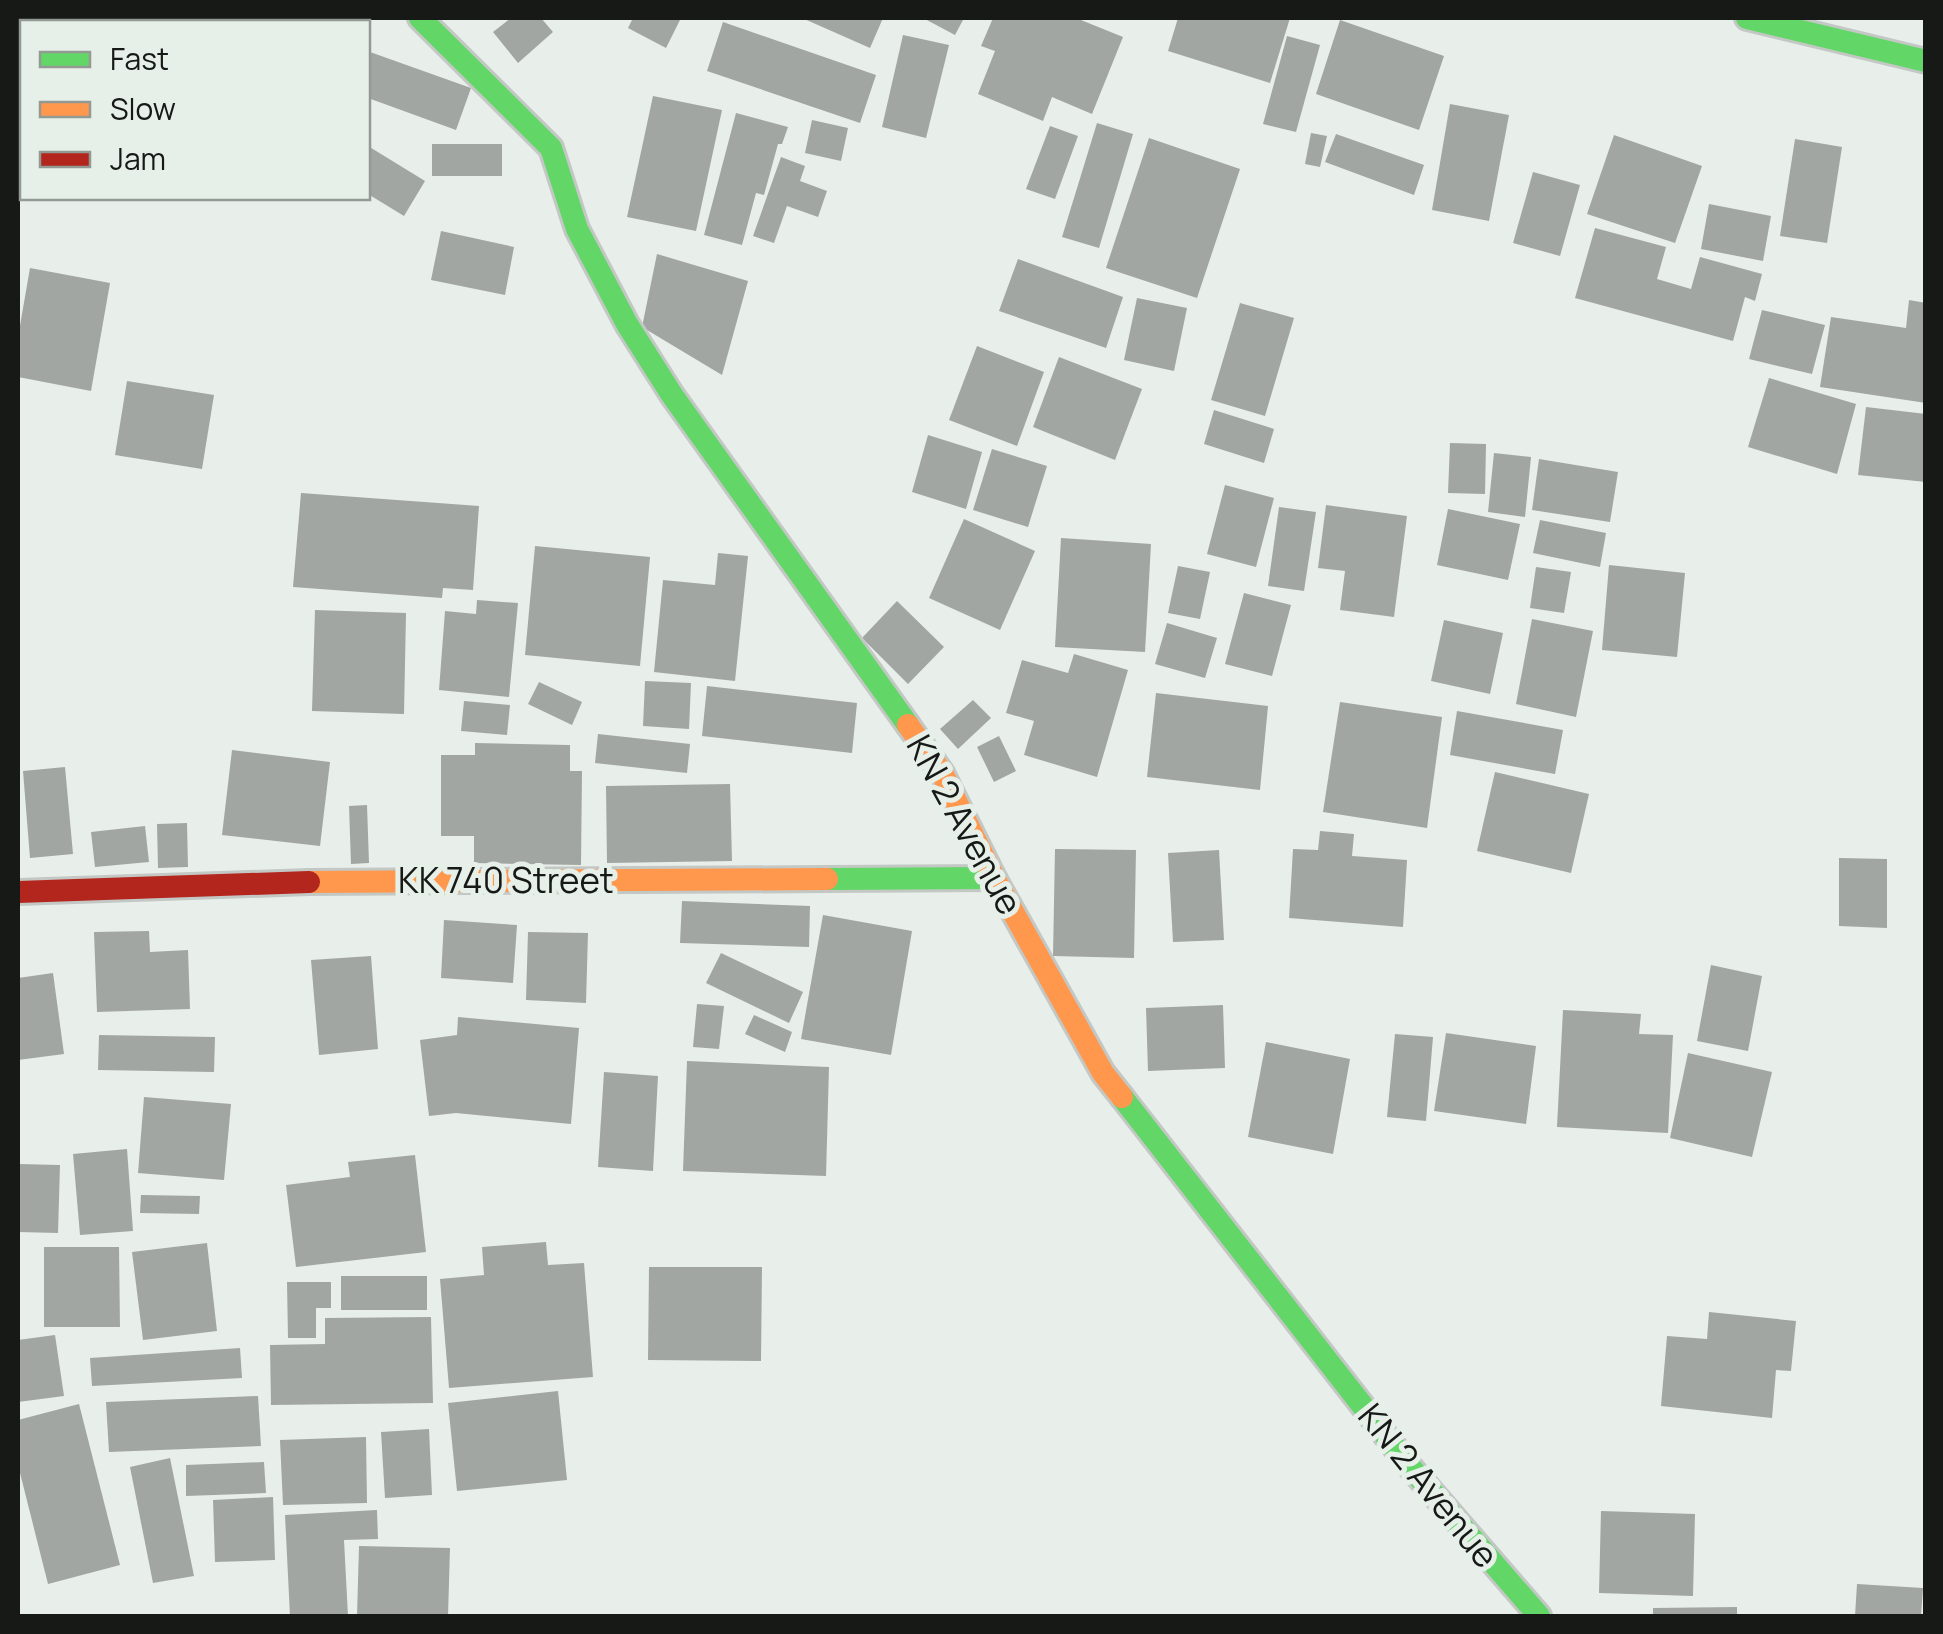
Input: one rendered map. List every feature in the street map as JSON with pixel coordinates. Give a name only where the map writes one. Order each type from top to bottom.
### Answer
[{"type":"street","name":"KN 2 Avenue","points":[[420,18],[551,148],[578,229],[627,324],[672,395],[942,773],[994,878],[1103,1073],[1411,1468],[1538,1616]]},
{"type":"street","points":[[1746,18],[1926,62]]},
{"type":"street","name":"KK 740 Street","points":[[18,892],[316,882],[994,878]]},
{"type":"building","points":[[511,18],[541,18],[553,32],[518,63],[493,32]]},
{"type":"building","points":[[633,18],[681,18],[666,48],[628,28]]},
{"type":"building","points":[[802,18],[883,18],[870,48]]},
{"type":"building","points":[[923,18],[964,18],[955,35]]},
{"type":"building","points":[[993,18],[1076,18],[1123,37],[1092,114],[1052,97],[1043,121],[978,94],[995,51],[981,46]]},
{"type":"building","points":[[1178,18],[1290,18],[1270,83],[1168,51]]},
{"type":"building","points":[[1340,20],[1444,56],[1419,130],[1316,94]]},
{"type":"building","points":[[723,22],[876,75],[860,123],[707,71]]},
{"type":"building","points":[[903,35],[949,45],[926,138],[882,127]]},
{"type":"building","points":[[1287,36],[1320,45],[1296,132],[1263,124]]},
{"type":"building","points":[[18,47],[20,117],[18,152]]},
{"type":"building","points":[[370,52],[471,88],[456,130],[370,99]]},
{"type":"building","points":[[653,96],[722,110],[696,231],[627,217]]},
{"type":"building","points":[[1450,104],[1509,115],[1489,221],[1432,210]]},
{"type":"building","points":[[736,113],[788,127],[782,144],[778,144],[764,195],[756,193],[742,245],[704,235]]},
{"type":"building","points":[[812,120],[848,128],[841,161],[805,153]]},
{"type":"building","points":[[1097,123],[1133,134],[1099,248],[1062,237]]},
{"type":"building","points":[[1050,126],[1078,136],[1055,199],[1026,189]]},
{"type":"building","points":[[1311,133],[1327,136],[1320,167],[1305,164]]},
{"type":"building","points":[[1336,134],[1424,165],[1414,195],[1325,162]]},
{"type":"building","points":[[1614,135],[1702,166],[1675,243],[1587,214]]},
{"type":"building","points":[[1149,138],[1240,169],[1197,298],[1106,268]]},
{"type":"building","points":[[1795,139],[1842,147],[1827,243],[1780,236]]},
{"type":"building","points":[[432,144],[502,144],[502,176],[432,176]]},
{"type":"building","points":[[370,147],[425,181],[404,216],[370,195]]},
{"type":"building","points":[[781,157],[805,166],[800,181],[827,191],[818,217],[787,206],[774,243],[753,236]]},
{"type":"building","points":[[1533,172],[1580,185],[1560,256],[1513,243]]},
{"type":"building","points":[[1709,204],[1771,216],[1763,261],[1701,249]]},
{"type":"building","points":[[1595,228],[1666,247],[1657,279],[1691,289],[1700,257],[1762,274],[1755,301],[1745,297],[1733,341],[1575,298]]},
{"type":"building","points":[[441,231],[514,247],[505,295],[431,280]]},
{"type":"building","points":[[657,254],[748,281],[722,375],[642,327]]},
{"type":"building","points":[[1018,259],[1123,297],[1106,348],[999,311]]},
{"type":"building","points":[[30,268],[110,283],[91,391],[18,377],[18,337]]},
{"type":"building","points":[[1137,298],[1187,308],[1174,371],[1124,360]]},
{"type":"building","points":[[1909,300],[1926,303],[1926,403],[1820,387],[1831,317],[1906,328]]},
{"type":"building","points":[[1240,303],[1294,318],[1265,416],[1211,400]]},
{"type":"building","points":[[1762,310],[1825,325],[1812,374],[1749,359]]},
{"type":"building","points":[[977,346],[1044,372],[1017,446],[949,420]]},
{"type":"building","points":[[1059,357],[1142,389],[1115,460],[1033,427]]},
{"type":"building","points":[[1769,378],[1856,404],[1837,474],[1748,447]]},
{"type":"building","points":[[127,381],[214,395],[202,469],[115,455]]},
{"type":"building","points":[[1866,407],[1926,414],[1926,482],[1858,475]]},
{"type":"building","points":[[1214,410],[1274,429],[1264,463],[1204,444]]},
{"type":"building","points":[[928,435],[982,452],[966,509],[912,492]]},
{"type":"building","points":[[1450,443],[1486,444],[1485,494],[1448,493]]},
{"type":"building","points":[[992,449],[1047,466],[1028,527],[973,510]]},
{"type":"building","points":[[1494,453],[1531,457],[1525,517],[1488,512]]},
{"type":"building","points":[[1539,459],[1618,472],[1610,522],[1532,510]]},
{"type":"building","points":[[1225,485],[1274,498],[1256,567],[1207,554]]},
{"type":"building","points":[[301,493],[479,506],[473,590],[443,588],[442,598],[293,587]]},
{"type":"building","points":[[1326,505],[1407,516],[1394,617],[1340,610],[1345,571],[1318,568]]},
{"type":"building","points":[[1279,507],[1316,512],[1304,591],[1268,586]]},
{"type":"building","points":[[1448,509],[1520,524],[1508,580],[1437,565]]},
{"type":"building","points":[[964,519],[1035,551],[1000,630],[929,598]]},
{"type":"building","points":[[1540,520],[1606,533],[1600,567],[1533,553]]},
{"type":"building","points":[[1061,538],[1151,544],[1145,652],[1055,647]]},
{"type":"building","points":[[535,546],[650,557],[640,666],[525,655]]},
{"type":"building","points":[[718,553],[748,556],[735,681],[654,672],[663,580],[715,585]]},
{"type":"building","points":[[1609,565],[1685,573],[1677,657],[1602,650]]},
{"type":"building","points":[[1178,566],[1210,572],[1200,619],[1168,613]]},
{"type":"building","points":[[1536,567],[1571,572],[1564,613],[1530,608]]},
{"type":"building","points":[[1244,593],[1291,605],[1272,676],[1225,664]]},
{"type":"building","points":[[477,600],[518,603],[509,697],[439,690],[445,611],[476,614]]},
{"type":"building","points":[[897,601],[944,647],[908,684],[862,638]]},
{"type":"building","points":[[315,610],[406,613],[404,714],[312,711]]},
{"type":"building","points":[[1532,619],[1593,631],[1576,717],[1516,704]]},
{"type":"building","points":[[1444,620],[1503,633],[1490,694],[1431,681]]},
{"type":"building","points":[[1167,623],[1217,638],[1205,678],[1155,664]]},
{"type":"building","points":[[1074,654],[1128,670],[1097,777],[1024,755],[1034,721],[1006,713],[1022,660],[1068,673]]},
{"type":"building","points":[[645,681],[691,683],[689,729],[643,726]]},
{"type":"building","points":[[539,682],[582,702],[572,725],[528,704]]},
{"type":"building","points":[[707,686],[857,703],[852,753],[702,736]]},
{"type":"building","points":[[1156,693],[1268,706],[1260,790],[1147,777]]},
{"type":"building","points":[[973,700],[991,718],[958,749],[940,729]]},
{"type":"building","points":[[464,701],[510,705],[507,735],[461,731]]},
{"type":"building","points":[[1340,702],[1442,717],[1427,828],[1323,812]]},
{"type":"building","points":[[1457,711],[1563,730],[1555,774],[1450,755]]},
{"type":"building","points":[[598,734],[690,744],[687,773],[595,763]]},
{"type":"building","points":[[999,736],[1016,771],[994,782],[977,747]]},
{"type":"building","points":[[475,743],[570,745],[570,771],[582,771],[581,865],[474,863],[474,836],[441,836],[441,755],[475,755]]},
{"type":"building","points":[[232,750],[330,762],[320,846],[222,835]]},
{"type":"building","points":[[65,767],[73,854],[30,858],[23,771]]},
{"type":"building","points":[[1495,772],[1589,794],[1571,873],[1477,851]]},
{"type":"building","points":[[730,784],[732,861],[607,863],[606,786]]},
{"type":"building","points":[[367,805],[369,863],[351,864],[349,806]]},
{"type":"building","points":[[187,823],[188,867],[158,868],[157,824]]},
{"type":"building","points":[[145,826],[149,862],[95,867],[91,832]]},
{"type":"building","points":[[1320,831],[1354,834],[1352,856],[1407,860],[1403,927],[1289,918],[1293,849],[1318,850]]},
{"type":"building","points":[[1055,849],[1136,850],[1134,958],[1053,956]]},
{"type":"building","points":[[1219,850],[1224,940],[1173,942],[1168,853]]},
{"type":"building","points":[[1839,858],[1887,859],[1887,928],[1839,926]]},
{"type":"building","points":[[682,901],[810,906],[809,947],[680,943]]},
{"type":"building","points":[[823,915],[912,931],[891,1055],[801,1039]]},
{"type":"building","points":[[444,920],[517,925],[513,983],[441,978]]},
{"type":"building","points":[[149,931],[150,952],[188,950],[190,1009],[97,1012],[94,932]]},
{"type":"building","points":[[528,932],[588,933],[586,1003],[526,1000]]},
{"type":"building","points":[[721,953],[803,992],[789,1023],[706,983]]},
{"type":"building","points":[[371,956],[378,1049],[319,1055],[311,960]]},
{"type":"building","points":[[1711,965],[1762,976],[1748,1051],[1697,1041]]},
{"type":"building","points":[[53,973],[64,1054],[18,1060],[18,978]]},
{"type":"building","points":[[697,1004],[724,1006],[719,1049],[693,1047]]},
{"type":"building","points":[[1223,1005],[1225,1068],[1148,1071],[1146,1008]]},
{"type":"building","points":[[1563,1010],[1641,1014],[1639,1034],[1673,1035],[1668,1133],[1557,1127]]},
{"type":"building","points":[[754,1015],[792,1032],[785,1052],[745,1034]]},
{"type":"building","points":[[458,1017],[579,1028],[571,1124],[456,1113],[429,1116],[420,1040],[457,1035]]},
{"type":"building","points":[[1446,1033],[1536,1046],[1526,1124],[1434,1111]]},
{"type":"building","points":[[1395,1034],[1433,1037],[1426,1121],[1387,1117]]},
{"type":"building","points":[[99,1035],[215,1037],[214,1072],[98,1070]]},
{"type":"building","points":[[1266,1042],[1350,1059],[1333,1154],[1248,1137]]},
{"type":"building","points":[[1688,1053],[1772,1072],[1752,1157],[1670,1138]]},
{"type":"building","points":[[687,1061],[829,1067],[826,1176],[683,1171]]},
{"type":"building","points":[[604,1072],[658,1076],[653,1171],[598,1167]]},
{"type":"building","points":[[144,1097],[231,1104],[224,1180],[138,1173]]},
{"type":"building","points":[[127,1149],[133,1231],[80,1235],[73,1154]]},
{"type":"building","points":[[415,1155],[426,1252],[296,1267],[286,1185],[350,1177],[348,1162]]},
{"type":"building","points":[[18,1164],[60,1165],[58,1233],[18,1232]]},
{"type":"building","points":[[141,1195],[200,1196],[199,1214],[140,1213]]},
{"type":"building","points":[[546,1242],[548,1265],[584,1263],[593,1377],[449,1388],[440,1279],[484,1275],[482,1247]]},
{"type":"building","points":[[207,1243],[217,1331],[143,1340],[132,1252]]},
{"type":"building","points":[[44,1247],[119,1247],[120,1327],[44,1327]]},
{"type":"building","points":[[649,1267],[762,1267],[761,1361],[648,1360]]},
{"type":"building","points":[[341,1276],[427,1276],[427,1310],[341,1310]]},
{"type":"building","points":[[287,1282],[331,1282],[331,1308],[316,1308],[316,1338],[288,1338]]},
{"type":"building","points":[[1709,1312],[1796,1321],[1791,1371],[1776,1370],[1772,1418],[1661,1406],[1667,1336],[1707,1339]]},
{"type":"building","points":[[431,1317],[433,1403],[271,1405],[270,1345],[325,1344],[325,1318]]},
{"type":"building","points":[[55,1335],[64,1396],[18,1402],[18,1340]]},
{"type":"building","points":[[240,1348],[242,1378],[92,1386],[90,1358]]},
{"type":"building","points":[[558,1391],[567,1480],[457,1491],[448,1403]]},
{"type":"building","points":[[258,1396],[261,1446],[109,1452],[106,1402]]},
{"type":"building","points":[[79,1404],[120,1565],[48,1584],[18,1465],[18,1420]]},
{"type":"building","points":[[429,1429],[432,1495],[385,1498],[381,1432]]},
{"type":"building","points":[[366,1437],[367,1503],[283,1505],[280,1440]]},
{"type":"building","points":[[170,1458],[194,1576],[153,1583],[130,1467]]},
{"type":"building","points":[[264,1462],[266,1493],[186,1496],[186,1465]]},
{"type":"building","points":[[273,1497],[275,1560],[215,1562],[213,1500]]},
{"type":"building","points":[[377,1510],[378,1539],[344,1540],[348,1616],[290,1616],[285,1515]]},
{"type":"building","points":[[1601,1511],[1695,1514],[1693,1596],[1599,1593]]},
{"type":"building","points":[[359,1546],[450,1548],[448,1616],[357,1616]]},
{"type":"building","points":[[1857,1584],[1923,1588],[1921,1616],[1855,1616]]},
{"type":"building","points":[[1737,1607],[1737,1616],[1653,1616],[1653,1608]]},
{"type":"traffic: fast","points":[[420,18],[551,148],[577,229],[627,324],[672,395],[908,725]]},
{"type":"traffic: fast","points":[[1747,18],[1926,61]]},
{"type":"traffic: fast","points":[[827,879],[994,878]]},
{"type":"traffic: fast","points":[[1122,1097],[1411,1468],[1539,1616]]},
{"type":"traffic: slow","points":[[908,725],[942,773],[994,878],[1103,1073],[1122,1097]]},
{"type":"traffic: slow","points":[[309,882],[827,879]]},
{"type":"traffic: jam","points":[[18,892],[309,882]]}]
